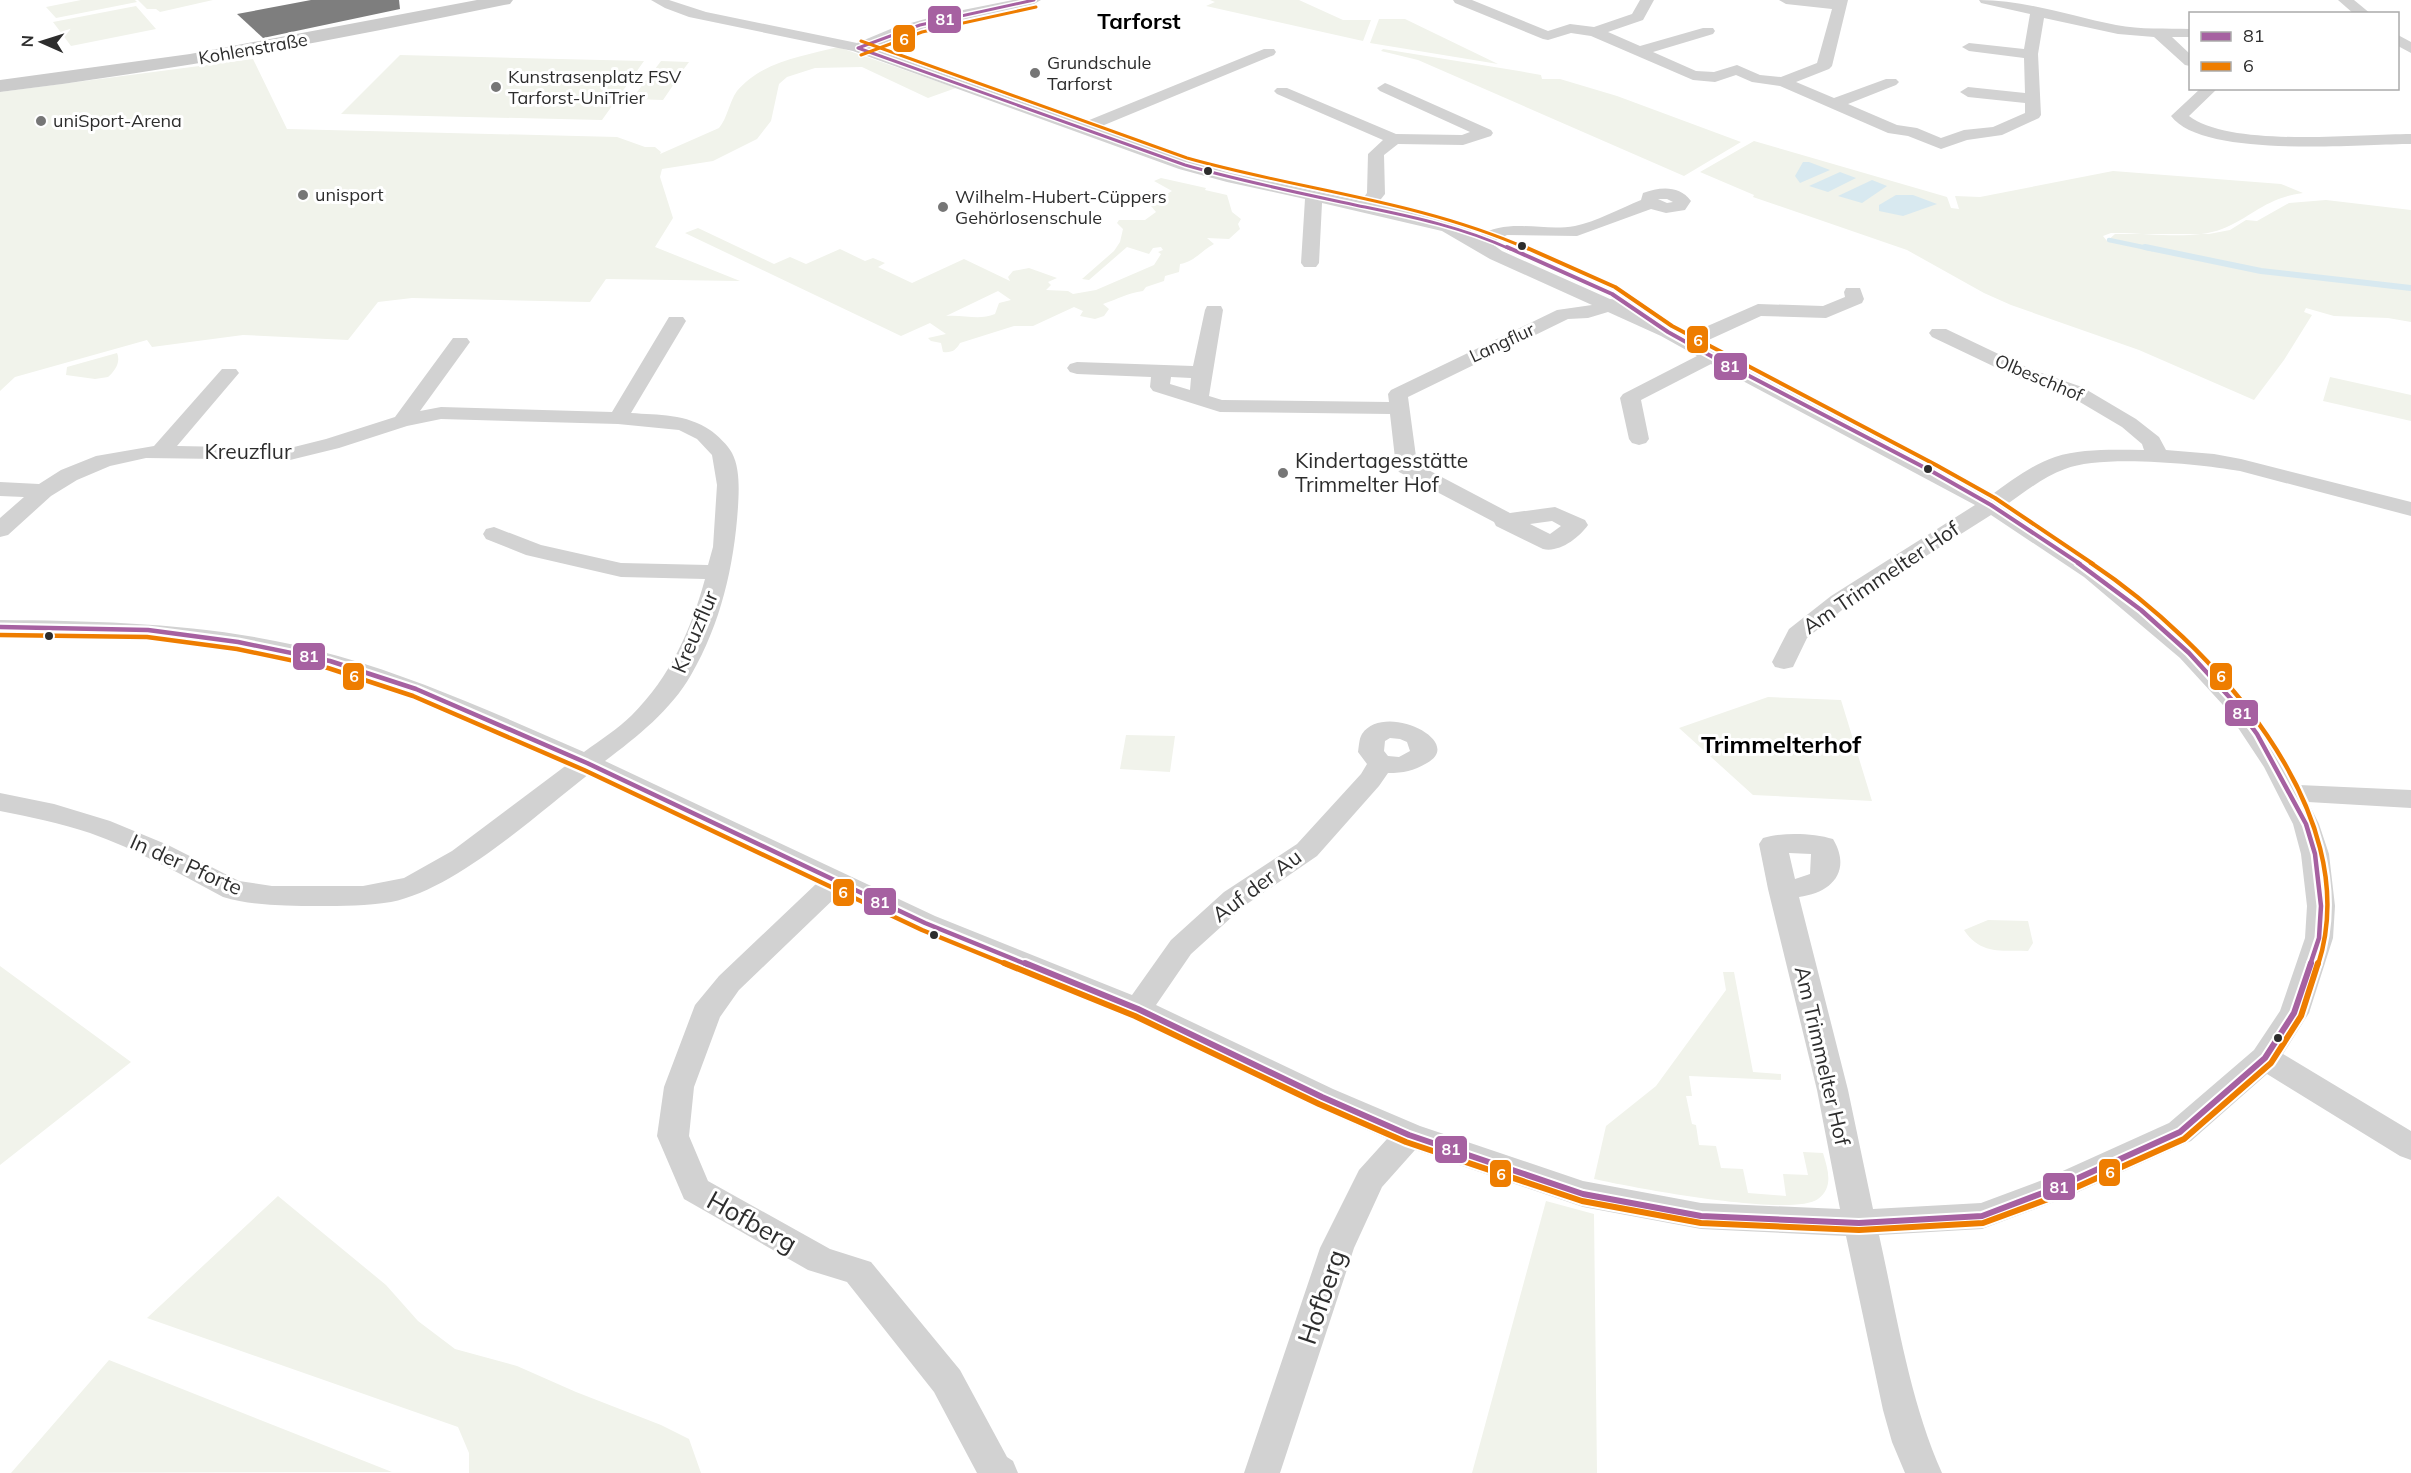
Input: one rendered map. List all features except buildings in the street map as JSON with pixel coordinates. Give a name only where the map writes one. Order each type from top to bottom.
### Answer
[{"type":"main road","name":"Kohlenstraße","points":[[0,86],[152,67],[248,51],[504,0]]},
{"type":"street","name":"Am Trimmelter Hof","points":[[0,627],[148,630],[238,642],[307,655],[416,689],[587,763],[969,942],[1137,1009],[1322,1097],[1409,1135],[1583,1194],[1701,1216],[1859,1223],[1982,1216],[2056,1188],[2180,1132],[2265,1058],[2294,1014],[2319,938],[2321,906],[2314,854],[2306,824],[2257,734],[2232,700],[2189,653],[2092,572],[1991,505],[1616,303],[1496,255],[1483,241],[1449,228],[1422,219],[1207,171],[1081,129],[858,48],[702,16],[679,10],[658,0]]},
{"type":"street","points":[[858,48],[871,41],[911,28],[1034,0]]},
{"type":"street","points":[[1466,3],[1491,0]]},
{"type":"street","points":[[1596,32],[1638,17],[1647,0]]},
{"type":"street","points":[[1783,82],[1824,66],[1839,2],[1786,0]]},
{"type":"street","points":[[1986,0],[2041,9],[2077,22],[2133,32],[2189,33]]},
{"type":"street","points":[[2345,0],[2361,12]]},
{"type":"street","points":[[1466,3],[1548,36],[1570,28],[1596,32],[1693,75],[1715,77],[1733,86],[1757,79],[1783,82],[1894,130],[1911,131],[1939,125],[1964,135]]},
{"type":"street","points":[[2041,9],[2061,5]]},
{"type":"street","points":[[1911,131],[1941,144],[1964,135],[1996,132],[2032,115],[2031,54],[2041,9]]},
{"type":"street","points":[[1640,51],[1708,31]]},
{"type":"street","points":[[2158,33],[2189,61]]},
{"type":"street","points":[[1969,47],[2031,54]]},
{"type":"street","points":[[1081,129],[1237,53]]},
{"type":"street","points":[[1834,104],[1891,82]]},
{"type":"street","points":[[1282,91],[1394,140],[1463,140],[1485,133],[1385,88]]},
{"type":"street","points":[[2209,90],[2179,116],[2180,119],[2204,130],[2249,139],[2411,139],[2411,128]]},
{"type":"street","points":[[1968,92],[2032,99]]},
{"type":"street","points":[[1447,140],[1448,127],[1461,122]]},
{"type":"street","points":[[1366,206],[1376,194],[1376,154],[1394,140]]},
{"type":"street","points":[[1310,263],[1314,195]]},
{"type":"street","points":[[1483,241],[1507,230],[1577,231],[1650,203]]},
{"type":"street","points":[[1678,337],[1758,310],[1826,312],[1855,299],[1853,292]]},
{"type":"street","name":"Langflur","points":[[1399,408],[1398,394],[1469,358],[1564,314],[1588,312],[1616,303]]},
{"type":"street","points":[[1198,399],[1214,310]]},
{"type":"street","points":[[618,418],[676,321]]},
{"type":"street","name":"Olbeschhof","points":[[1939,333],[2023,373],[2075,391],[2129,423],[2152,441],[2157,456]]},
{"type":"street","points":[[402,421],[460,342]]},
{"type":"street","points":[[1639,439],[1630,398],[1711,356]]},
{"type":"street","points":[[1077,368],[1202,372]]},
{"type":"street","points":[[1161,371],[1160,387],[1220,406],[1399,408],[1407,467],[1504,521]]},
{"type":"street","name":"Kreuzflur","points":[[161,451],[229,373]]},
{"type":"street","name":"Kreuzflur","points":[[0,530],[43,491],[69,475],[104,461],[161,451],[290,454],[332,444],[402,421],[455,413],[618,418],[684,424],[704,435],[722,454],[728,485],[728,503],[719,572],[707,615],[679,675],[640,722],[587,763]]},
{"type":"street","points":[[1991,505],[2036,474],[2062,462],[2078,458],[2157,456],[2214,460],[2241,465],[2411,509]]},
{"type":"street","points":[[0,489],[43,491]]},
{"type":"street","name":"Am Trimmelter Hof","points":[[1784,662],[1797,634],[1839,601],[1991,505]]},
{"type":"street","name":"Kreuzflur","points":[[494,534],[534,550],[621,570],[719,572]]},
{"type":"street","name":"In der Pforte","points":[[0,802],[54,813],[100,827],[158,851],[233,890],[272,896],[349,897],[392,892],[433,877],[470,852],[587,763]]},
{"type":"street","name":"Auf der Au","points":[[1137,1009],[1181,947],[1234,899],[1307,850],[1370,780],[1380,764]]},
{"type":"street","points":[[2291,794],[2411,799]]},
{"type":"street","name":"Hofberg","points":[[836,881],[729,983],[706,1013],[679,1087],[673,1137],[695,1190],[820,1260],[859,1272],[947,1381],[994,1469],[1000,1473]]},
{"type":"street","name":"Am Trimmelter Hof","points":[[1782,889],[1838,1117],[1859,1223]]},
{"type":"street","points":[[2265,1058],[2411,1147]]},
{"type":"street","name":"Hofberg","points":[[1262,1473],[1337,1248],[1370,1179],[1409,1135]]},
{"type":"street","points":[[1859,1223],[1899,1400],[1914,1454],[1924,1473]]},
{"type":"shaded area","points":[[81,0],[135,0],[137,2],[56,18],[46,7]]},
{"type":"shaded area","points":[[138,0],[213,0],[160,12],[156,9],[147,9]]},
{"type":"shaded area","points":[[1210,0],[1299,0],[1343,20],[1371,20],[1363,41],[1206,6],[1215,2]]},
{"type":"shaded area","points":[[136,6],[156,29],[71,46],[53,22]]},
{"type":"shaded area","points":[[1379,19],[1405,19],[1498,64],[1370,43]]},
{"type":"shaded area","name":"unisport","points":[[838,47],[956,88],[928,98],[862,67],[815,68],[787,77],[779,84],[771,121],[757,139],[713,161],[662,169],[660,177],[673,218],[655,247],[740,281],[606,279],[590,302],[412,298],[378,302],[348,340],[243,335],[152,347],[147,340],[15,377],[0,391],[0,92],[253,59],[287,129],[617,137],[645,147],[655,147],[661,152],[660,154],[719,128],[737,91],[759,73],[784,61]]},
{"type":"shaded area","points":[[1383,49],[1541,75],[1542,79],[1560,79],[1617,96],[1741,142],[1684,176],[1418,60],[1381,51]]},
{"type":"shaded area","name":"Kunstrasenplatz FSV Tarforst-UniTrier","points":[[400,55],[644,61],[602,120],[341,114]]},
{"type":"shaded area","points":[[661,61],[689,62],[677,78],[649,77]]},
{"type":"shaded area","points":[[646,80],[676,81],[663,100],[632,99]]},
{"type":"shaded area","points":[[1754,141],[1947,197],[1951,208],[1959,209],[1955,196],[1980,197],[2113,171],[2281,184],[2303,193],[2269,203],[2222,229],[2200,234],[2209,234],[2230,230],[2246,220],[2257,221],[2289,203],[2326,200],[2411,210],[2411,322],[2388,318],[2334,316],[2306,308],[2304,312],[2312,315],[2284,360],[2254,400],[2139,350],[2011,305],[1984,293],[1907,250],[1753,197],[1754,195],[1700,172]],"holes":[[[2111,233],[2144,234],[2115,234],[2107,241],[2103,236]]]},
{"type":"shaded area","points":[[1803,162],[1830,170],[1800,183],[1795,176]]},
{"type":"shaded area","points":[[1840,172],[1856,178],[1828,192],[1809,186]]},
{"type":"shaded area","points":[[1161,178],[1227,195],[1232,212],[1241,219],[1238,224],[1240,229],[1229,239],[1207,238],[1214,244],[1193,259],[1180,264],[1179,272],[1165,276],[1164,281],[1146,287],[1143,291],[1103,304],[1109,309],[1104,316],[1095,319],[1080,316],[1083,311],[1074,307],[1033,326],[1014,326],[960,343],[949,352],[943,352],[941,343],[928,338],[946,334],[930,323],[901,336],[685,233],[698,228],[774,264],[790,257],[806,264],[840,249],[865,261],[873,258],[885,263],[878,267],[912,283],[964,259],[1010,281],[1008,277],[1013,271],[1029,268],[1057,278],[1048,282],[1051,285],[1046,290],[1068,291],[1073,294],[1096,290],[1154,265],[1161,254],[1158,252],[1163,250],[1161,247],[1153,248],[1149,254],[1127,247],[1089,280],[1082,279],[1114,251],[1120,242],[1123,229],[1117,223],[1119,220],[1145,220],[1156,212],[1151,206],[1156,204],[1146,201],[1157,197],[1147,194],[1148,191],[1157,191],[1162,197],[1172,191],[1154,181]],"holes":[[[998,291],[1011,300],[999,303],[995,314],[989,316],[946,316]]]},
{"type":"shaded area","points":[[1872,180],[1887,186],[1862,203],[1838,196]]},
{"type":"shaded area","points":[[1896,195],[1913,195],[1937,204],[1903,216],[1879,211],[1879,205]]},
{"type":"shaded area","points":[[117,353],[117,366],[108,377],[95,379],[66,375],[67,367]]},
{"type":"shaded area","points":[[2330,377],[2411,395],[2411,421],[2323,401]]},
{"type":"shaded area","points":[[1768,697],[1841,700],[1872,801],[1753,795],[1679,728]]},
{"type":"shaded area","points":[[1126,735],[1175,736],[1170,772],[1120,769]]},
{"type":"shaded area","points":[[1988,920],[2028,921],[2033,943],[2028,951],[1992,950],[1977,944],[1964,930]]},
{"type":"shaded area","points":[[0,966],[131,1062],[0,1165]]},
{"type":"shaded area","points":[[1723,972],[1734,972],[1753,1072],[1781,1074],[1781,1080],[1689,1076],[1692,1096],[1686,1096],[1692,1124],[1696,1125],[1699,1145],[1716,1146],[1721,1168],[1743,1169],[1748,1193],[1786,1196],[1783,1174],[1808,1175],[1803,1152],[1823,1153],[1828,1172],[1828,1184],[1818,1199],[1802,1204],[1745,1203],[1674,1194],[1594,1179],[1606,1126],[1656,1086],[1726,990]]},
{"type":"shaded area","points":[[278,1196],[386,1285],[418,1321],[455,1349],[517,1366],[661,1425],[689,1439],[701,1473],[469,1473],[469,1453],[458,1427],[147,1318]]},
{"type":"shaded area","points":[[1546,1201],[1594,1214],[1597,1473],[1472,1473]]},
{"type":"shaded area","points":[[109,1360],[392,1472],[11,1473]]},
{"type":"waterway","points":[[2109,240],[2152,249]]},
{"type":"waterway","points":[[2145,247],[2261,271],[2411,288]]},
{"type":"transit line","name":"81","points":[[858,48],[920,25],[1034,0]]},
{"type":"transit line","name":"6","points":[[861,55],[922,32],[1036,7]]},
{"type":"transit line","name":"6","points":[[0,635],[147,637],[237,649],[328,668],[413,696],[584,770],[922,930],[1135,1016],[1319,1104],[1406,1142],[1582,1201],[1701,1223],[1859,1230],[1983,1223],[2059,1195],[2184,1139],[2271,1063],[2301,1016],[2326,940],[2328,906],[2322,852],[2313,821],[2284,764],[2238,695],[2195,648],[2146,604],[2096,566],[1995,498],[1672,326],[1615,287],[1488,231],[1424,212],[1229,170],[1187,158],[861,41]]},
{"type":"transit line","name":"81","points":[[0,627],[148,630],[238,642],[330,661],[416,689],[587,763],[925,923],[1138,1009],[1322,1097],[1409,1135],[1583,1194],[1701,1216],[1859,1223],[1982,1216],[2056,1188],[2180,1132],[2265,1058],[2294,1013],[2319,938],[2321,906],[2315,854],[2306,824],[2257,734],[2232,700],[2189,653],[2141,610],[2092,572],[1991,505],[1933,472],[1711,356],[1668,332],[1612,294],[1486,238],[1422,219],[1227,177],[1185,165],[858,48]]},
{"type":"place","name":"Grundschule Tarforst","points":[[1035,73]]},
{"type":"place","name":"Kunstrasenplatz FSV Tarforst-UniTrier","points":[[496,87]]},
{"type":"place","name":"uniSport-Arena","points":[[41,121]]},
{"type":"place","name":"unisport","points":[[303,195]]},
{"type":"place","name":"Wilhelm-Hubert-Cüppers Gehörlosenschule","points":[[943,207]]},
{"type":"place","name":"Kindertagesstätte Trimmelter Hof","points":[[1283,473]]},
{"type":"district","name":"Tarforst","points":[[1139,21]]},
{"type":"district","name":"Trimmelterhof","points":[[1781,745]]}]
